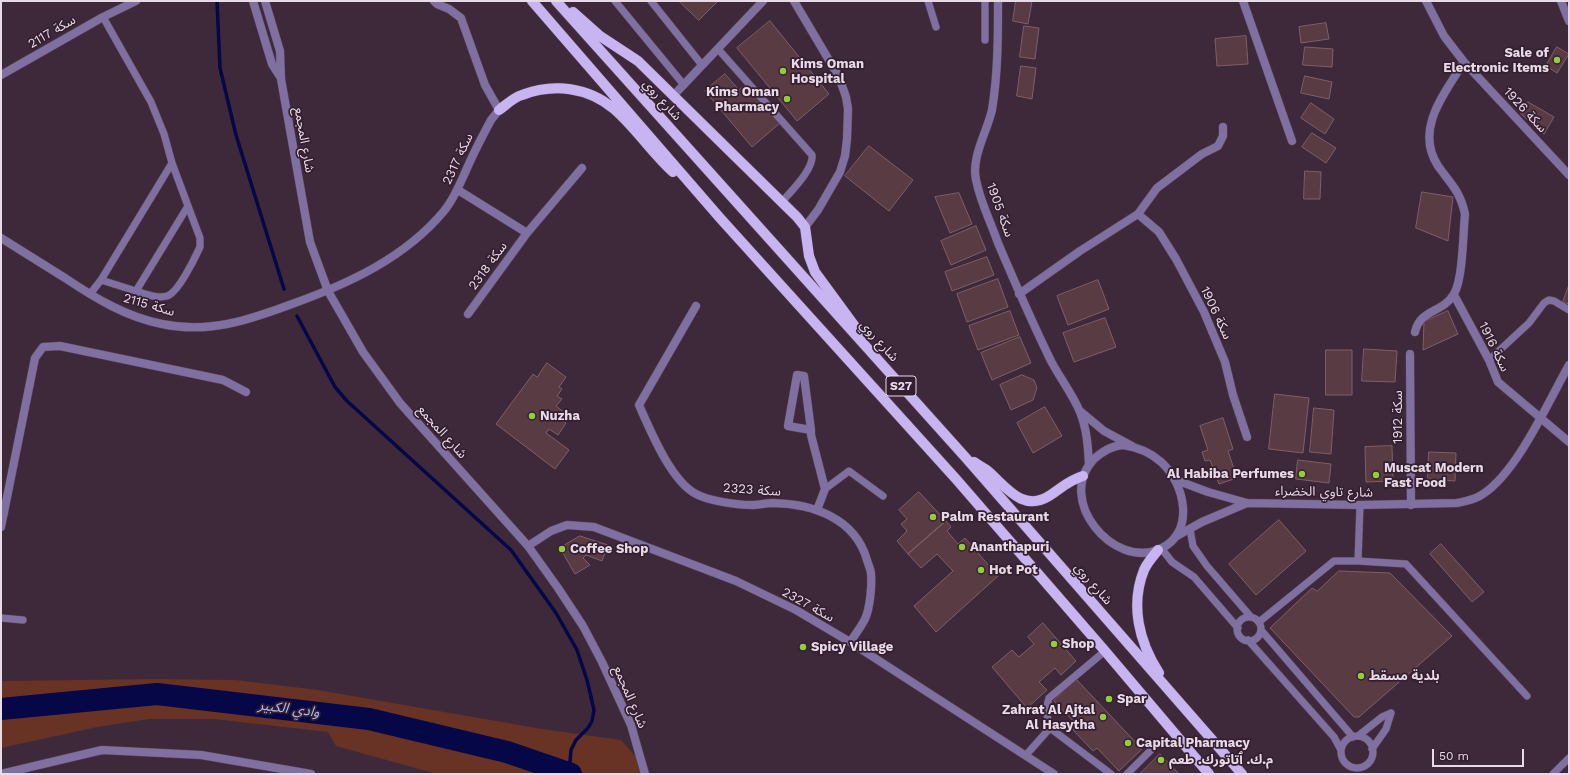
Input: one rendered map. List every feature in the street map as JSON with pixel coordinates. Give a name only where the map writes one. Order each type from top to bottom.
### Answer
[{"type":"main road","name":"S27","points":[[532,1],[720,218],[956,479],[1209,774]]},
{"type":"main road","name":"شارع روي","points":[[556,1],[966,458],[1242,774]]},
{"type":"main road","points":[[560,1],[600,36],[638,61],[782,202],[805,227],[809,256],[815,272],[853,322],[874,356]]},
{"type":"main road","points":[[499,110],[521,95],[542,89],[574,89],[591,94],[614,109],[665,165],[720,218]]},
{"type":"main road","points":[[966,458],[988,471],[1013,496],[1025,501],[1039,500],[1048,497],[1072,479],[1083,476]]},
{"type":"main road","points":[[1159,549],[1142,575],[1137,596],[1137,618],[1143,641],[1155,666],[1176,700]]},
{"type":"street","name":"سكة 2117","points":[[1,75],[103,17],[136,1]]},
{"type":"street","name":"شارع المجمع","points":[[253,1],[272,64],[281,79]]},
{"type":"street","name":"شارع المجمع","points":[[265,1],[280,51],[281,79],[310,242],[328,291],[363,352],[400,403],[528,546],[583,626],[602,662],[631,725],[645,774]]},
{"type":"street","points":[[434,1],[449,9],[461,18],[485,85],[499,110]]},
{"type":"street","points":[[673,96],[763,1]]},
{"type":"street","points":[[794,1],[839,76],[846,97],[848,109],[846,150],[840,172],[818,210],[805,227]]},
{"type":"street","name":"سكة 1905","points":[[998,1],[998,56],[995,90],[991,112],[976,165],[976,178],[983,207],[1019,294],[1058,374],[1080,411],[1088,441],[1089,465]]},
{"type":"street","points":[[1243,1],[1292,141]]},
{"type":"street","name":"سكة 1926","points":[[1426,1],[1444,36],[1464,62],[1569,175]]},
{"type":"street","points":[[1561,1],[1569,21]]},
{"type":"street","points":[[1415,332],[1421,318],[1444,305],[1454,295],[1459,282],[1465,214],[1463,203],[1456,189],[1430,150],[1428,131],[1433,114],[1464,62]]},
{"type":"street","name":"سكة 2317","points":[[328,291],[381,264],[411,244],[445,210],[458,190],[485,130],[499,110]]},
{"type":"street","points":[[1019,294],[1080,251],[1138,214],[1157,188],[1202,154],[1218,146],[1223,136],[1223,127]]},
{"type":"street","name":"سكة 2318","points":[[468,314],[527,233],[582,168]]},
{"type":"street","points":[[458,190],[527,233]]},
{"type":"street","name":"سكة 1906","points":[[1138,214],[1159,232],[1176,259],[1204,312],[1225,362],[1233,396],[1246,437]]},
{"type":"street","name":"سكة 2115","points":[[1,238],[118,310],[162,324],[187,327],[210,327],[254,318],[328,291]]},
{"type":"street","name":"سكة 1916","points":[[1454,295],[1489,360],[1498,382],[1569,442]]},
{"type":"street","name":"سكة 2323","points":[[696,306],[639,405],[668,464],[681,481],[695,494],[709,498],[752,505],[780,504],[817,510],[834,518],[848,528],[858,538],[866,555],[871,573],[870,593],[865,618],[850,642]]},
{"type":"street","points":[[1,527],[35,358],[43,347],[60,346],[223,380],[246,392]]},
{"type":"street","name":"سكة 1912","points":[[1410,354],[1411,505]]},
{"type":"street","name":"شارع تاوي الخضراء","points":[[1176,480],[1208,492],[1247,503],[1360,506],[1457,503],[1470,500],[1483,495],[1502,478],[1519,454],[1569,365]]},
{"type":"street","points":[[811,430],[788,426],[797,375],[804,376],[811,430],[825,489],[817,510]]},
{"type":"street","name":"سكة 1905","points":[[1080,411],[1104,431],[1135,447]]},
{"type":"street","points":[[1123,445],[1135,447],[1160,461],[1169,470],[1176,480],[1182,496],[1184,516],[1181,527],[1175,537],[1159,549],[1150,552],[1128,551],[1104,537],[1094,526],[1086,512],[1081,497],[1083,476],[1089,465],[1107,449],[1123,445]]},
{"type":"street","name":"شارع تاوي الخضراء","points":[[1175,537],[1202,522],[1247,503]]},
{"type":"street","name":"سكة 2327","points":[[528,546],[551,531],[567,525],[594,528],[736,581],[796,610],[850,642],[1054,774]]},
{"type":"street","points":[[5,773],[102,750],[201,755],[311,774]]},
{"type":"lane","points":[[615,1],[684,84]]},
{"type":"lane","points":[[651,1],[702,65]]},
{"type":"lane","points":[[928,1],[936,28]]},
{"type":"lane","points":[[985,40],[986,1]]},
{"type":"lane","points":[[101,280],[154,296],[166,296],[174,292],[200,247],[200,238],[172,163],[164,134],[151,102],[103,17]]},
{"type":"lane","points":[[718,49],[812,155],[810,167],[782,202]]},
{"type":"lane","points":[[90,294],[101,280],[172,163]]},
{"type":"lane","points":[[136,291],[188,206]]},
{"type":"lane","points":[[1489,360],[1529,323],[1544,302],[1549,300],[1554,301],[1569,310]]},
{"type":"lane","points":[[825,489],[849,471],[883,496]]},
{"type":"lane","points":[[1358,561],[1360,506]]},
{"type":"lane","points":[[1190,529],[1193,546],[1208,566],[1251,617],[1259,622],[1261,630],[1356,736],[1367,740],[1372,749]]},
{"type":"lane","points":[[1159,549],[1172,562],[1194,577],[1238,628],[1239,635],[1248,640],[1334,737],[1341,750],[1344,761],[1352,767],[1357,768],[1367,764],[1370,760],[1372,749],[1386,729],[1391,713],[1382,717],[1356,736],[1345,741],[1341,750]]},
{"type":"lane","points":[[1259,622],[1334,561],[1406,564],[1527,696]]},
{"type":"lane","points":[[1238,628],[1243,618],[1251,617]]},
{"type":"lane","points":[[1,618],[23,620]]},
{"type":"lane","points":[[1248,640],[1255,639],[1261,630]]},
{"type":"lane","points":[[1105,651],[1049,698],[1046,706],[1050,728],[1111,774]]},
{"type":"lane","points":[[1026,755],[1050,728]]},
{"type":"lane","points":[[1127,774],[1157,744]]},
{"type":"lane","points":[[1553,774],[1569,758]]},
{"type":"shaded area","points":[[153,679],[235,680],[318,690],[542,729],[621,740],[651,774],[437,774],[336,746],[328,732],[214,719],[149,719],[97,727],[1,748],[1,681]]},
{"type":"building","points":[[679,1],[718,1],[699,20]]},
{"type":"building","points":[[1016,1],[1032,1],[1028,24],[1013,21]]},
{"type":"building","name":"Kims Oman Hospital","points":[[770,21],[829,94],[797,121],[737,48]]},
{"type":"building","points":[[1326,23],[1329,39],[1301,43],[1299,27]]},
{"type":"building","points":[[1024,26],[1039,28],[1035,59],[1020,57]]},
{"type":"building","points":[[1246,36],[1248,64],[1217,66],[1215,39]]},
{"type":"building","points":[[1305,47],[1333,49],[1332,67],[1303,65]]},
{"type":"building","name":"Sale of Electronic Items","points":[[1557,47],[1569,54],[1557,73],[1546,66]]},
{"type":"building","points":[[1021,66],[1036,68],[1032,99],[1017,96]]},
{"type":"building","points":[[725,74],[739,90],[747,84],[780,123],[752,147],[705,91]]},
{"type":"building","points":[[1305,76],[1332,82],[1329,99],[1301,93]]},
{"type":"building","points":[[1528,102],[1554,117],[1544,134],[1521,114]]},
{"type":"building","points":[[1311,103],[1334,119],[1325,134],[1301,118]]},
{"type":"building","points":[[1312,133],[1336,148],[1326,163],[1302,147]]},
{"type":"building","points":[[869,146],[913,180],[889,211],[845,176]]},
{"type":"building","points":[[1305,171],[1321,172],[1320,199],[1304,199]]},
{"type":"building","points":[[1422,192],[1453,197],[1448,241],[1416,228]]},
{"type":"building","points":[[959,193],[972,224],[950,233],[935,197]]},
{"type":"building","points":[[976,226],[986,250],[951,265],[941,241]]},
{"type":"building","points":[[987,257],[994,275],[952,291],[945,272]]},
{"type":"building","points":[[998,279],[1008,307],[967,322],[957,294]]},
{"type":"building","points":[[1098,280],[1109,309],[1068,325],[1057,296]]},
{"type":"building","points":[[1569,285],[1569,304],[1563,302]]},
{"type":"building","points":[[1010,311],[1019,335],[978,350],[969,326]]},
{"type":"building","points":[[1448,311],[1458,334],[1423,350],[1424,322]]},
{"type":"building","points":[[1105,318],[1116,347],[1074,362],[1063,333]]},
{"type":"building","points":[[1020,337],[1031,363],[992,380],[981,353]]},
{"type":"building","points":[[1364,349],[1397,351],[1395,382],[1362,381]]},
{"type":"building","points":[[1326,350],[1352,350],[1352,395],[1326,395]]},
{"type":"building","name":"Nuzha","points":[[547,363],[566,377],[559,387],[562,389],[557,396],[562,399],[556,406],[565,413],[560,419],[566,423],[558,435],[549,429],[546,433],[569,450],[555,469],[496,424],[533,374],[537,377]]},
{"type":"building","points":[[1022,375],[1034,380],[1037,388],[1033,400],[1011,410],[1000,385]]},
{"type":"building","points":[[1275,394],[1309,398],[1303,453],[1269,449]]},
{"type":"building","points":[[1045,407],[1062,436],[1033,453],[1017,423]]},
{"type":"building","points":[[1314,408],[1334,410],[1331,454],[1310,452]]},
{"type":"building","points":[[1223,418],[1233,449],[1228,451],[1237,478],[1219,484],[1210,460],[1205,461],[1202,452],[1208,450],[1200,426]]},
{"type":"building","points":[[1392,446],[1393,481],[1366,482],[1365,447]]},
{"type":"building","points":[[1429,452],[1456,453],[1455,481],[1428,479]]},
{"type":"building","points":[[1298,460],[1331,464],[1329,483],[1296,479]]},
{"type":"building","points":[[919,492],[946,521],[908,554],[897,541],[907,531],[901,524],[907,519],[899,510]]},
{"type":"building","points":[[1279,520],[1306,551],[1256,595],[1229,564]]},
{"type":"building","points":[[946,521],[951,527],[947,531],[958,544],[965,538],[998,576],[936,632],[914,606],[953,571],[937,554],[921,568],[908,554]]},
{"type":"building","points":[[580,536],[608,545],[602,561],[586,555],[583,558],[590,565],[575,574],[560,548]]},
{"type":"building","points":[[1441,544],[1484,592],[1472,602],[1430,554]]},
{"type":"building","name":"بلدية مسقط","points":[[1339,571],[1390,573],[1452,636],[1359,717],[1354,717],[1270,628],[1312,588],[1317,591]]},
{"type":"building","points":[[1043,623],[1076,661],[1061,675],[1055,668],[1039,682],[1047,690],[1027,708],[992,667],[1012,650],[1019,657],[1034,644],[1028,637]]},
{"type":"building","points":[[1076,679],[1142,749],[1119,771],[1097,748],[1093,751],[1073,730],[1077,725],[1054,701]]},
{"type":"building","points":[[1160,754],[1179,774],[1140,774]]},
{"type":"waterway","points":[[217,1],[220,68],[236,135],[284,289]]},
{"type":"waterway","points":[[297,316],[335,387],[347,401],[511,550],[556,613],[577,650],[587,680],[594,710],[592,721],[588,728],[576,740],[571,750],[569,773]]},
{"type":"waterway","name":"وادي الكبير","points":[[1,709],[157,694],[369,719],[507,752],[571,774]]},
{"type":"place","name":"Sale of Electronic Items","points":[[1557,60]]},
{"type":"place","name":"Kims Oman Hospital","points":[[783,71]]},
{"type":"place","name":"Kims Oman Pharmacy","points":[[787,99]]},
{"type":"place","name":"Nuzha","points":[[532,416]]},
{"type":"place","name":"Al Habiba Perfumes","points":[[1302,474]]},
{"type":"place","name":"Muscat Modern Fast Food","points":[[1376,475]]},
{"type":"place","name":"Palm Restaurant","points":[[933,517]]},
{"type":"place","name":"Ananthapuri","points":[[962,547]]},
{"type":"place","name":"Coffee Shop","points":[[562,549]]},
{"type":"place","name":"Hot Pot","points":[[981,570]]},
{"type":"place","name":"Shop","points":[[1054,644]]},
{"type":"place","name":"Spicy Village","points":[[803,647]]},
{"type":"place","name":"بلدية مسقط","points":[[1361,676]]},
{"type":"place","name":"Spar","points":[[1109,699]]},
{"type":"place","name":"Zahrat Al Ajtal Al Hasytha","points":[[1103,717]]},
{"type":"place","name":"Capital Pharmacy","points":[[1128,743]]},
{"type":"place","name":"م.ك. ٱتاتورك. طعم","points":[[1161,760]]}]
